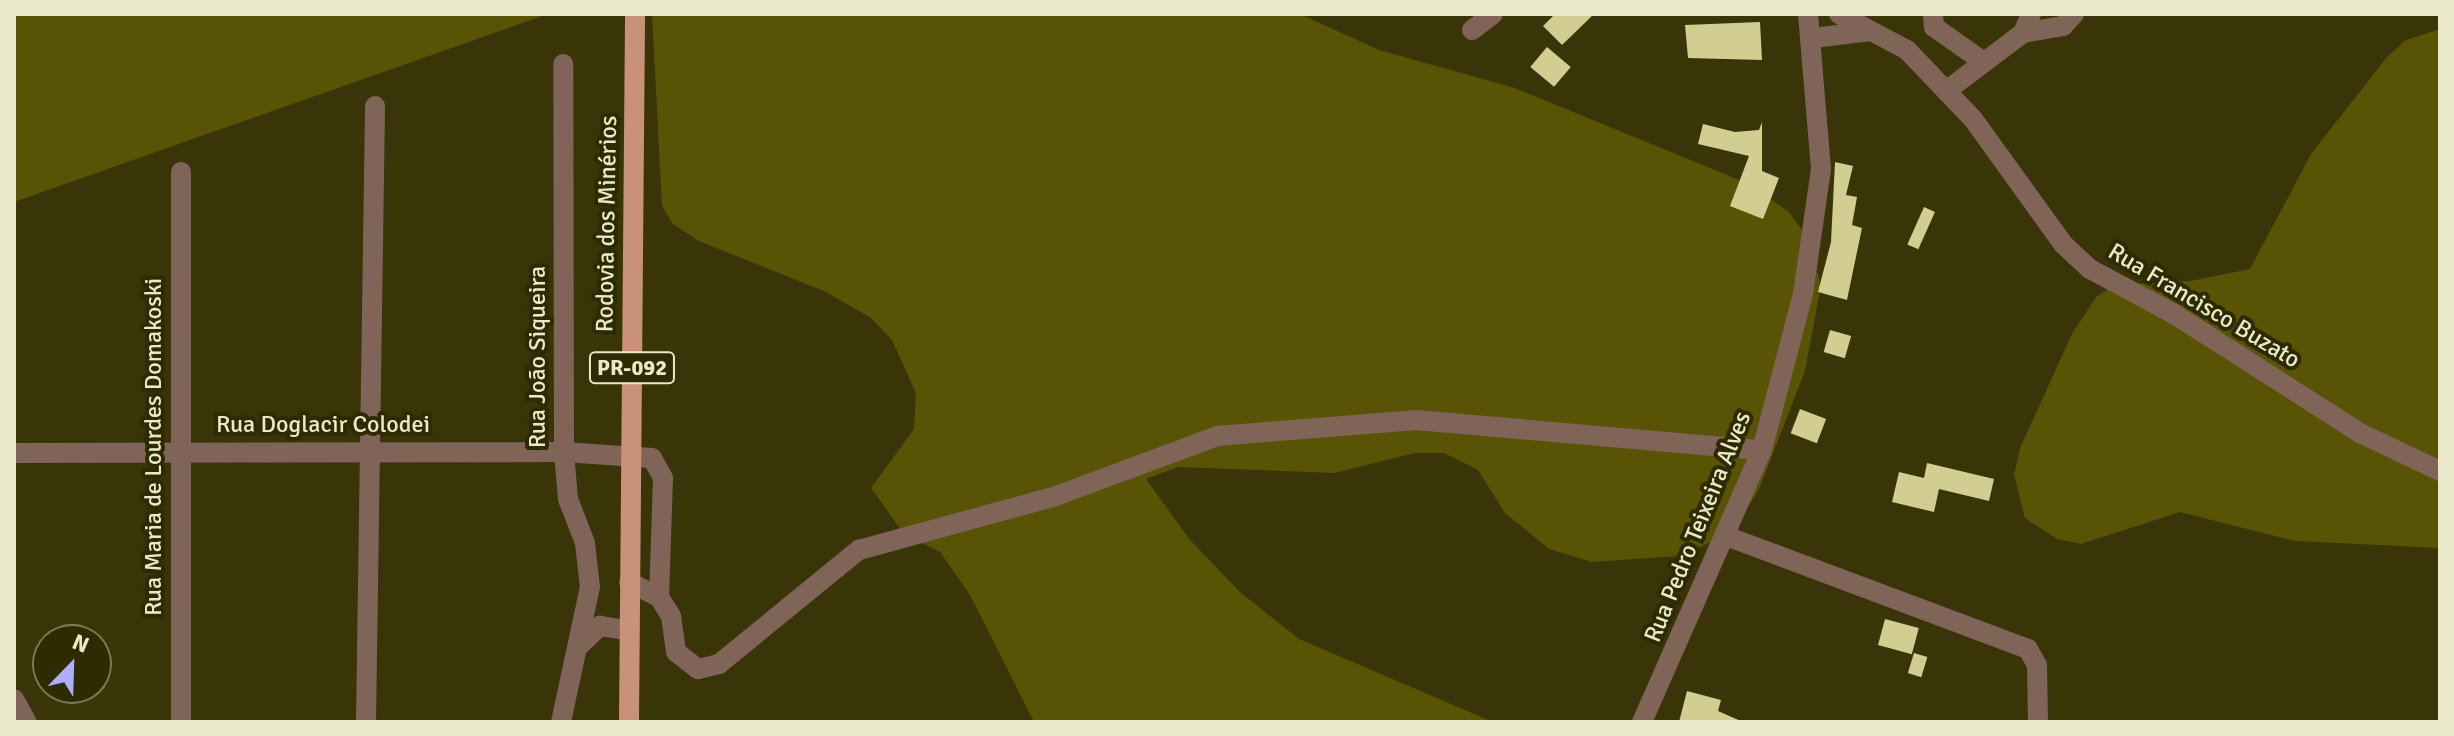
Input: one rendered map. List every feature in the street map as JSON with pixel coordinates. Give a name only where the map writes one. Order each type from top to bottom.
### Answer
[{"type":"main road","name":"Rodovia dos Minérios","points":[[629,722],[635,14]]},
{"type":"street","points":[[1472,30],[1493,14]]},
{"type":"street","name":"Rua Pedro Teixeira Alves","points":[[1642,722],[1762,450],[1803,294],[1821,169],[1813,38],[1808,14]]},
{"type":"street","name":"Rua Francisco Buzato","points":[[1839,14],[1907,50],[1946,91],[2090,269],[2174,314],[2360,433],[2440,471]]},
{"type":"street","points":[[1933,14],[1934,27],[1981,60]]},
{"type":"street","points":[[1946,91],[2027,24],[2063,26],[2074,14]]},
{"type":"street","points":[[1813,38],[1871,31]]},
{"type":"street","name":"Rua João Siqueira","points":[[561,722],[580,645],[590,587],[585,543],[568,499],[564,452],[563,64]]},
{"type":"street","points":[[366,722],[375,106]]},
{"type":"street","name":"Rua Maria de Lourdes Domakoski","points":[[181,172],[178,450],[181,722]]},
{"type":"street","points":[[631,456],[660,465],[659,597],[683,663],[698,669],[719,664],[859,550],[1056,496],[1217,436],[1416,420],[1762,450]]},
{"type":"street","name":"Rua Doglacir Colodei","points":[[14,453],[178,450],[564,452],[631,456]]},
{"type":"street","points":[[1726,536],[2028,649],[2037,665],[2038,722]]},
{"type":"street","points":[[629,582],[659,597]]},
{"type":"street","points":[[580,645],[600,626],[630,631]]},
{"type":"street","points":[[14,699],[27,722]]},
{"type":"shaded area","points":[[14,14],[548,14],[14,202]]},
{"type":"shaded area","points":[[652,14],[1300,14],[1379,50],[1515,88],[1749,184],[1789,212],[1807,237],[1821,285],[1805,371],[1759,489],[1733,532],[1680,556],[1592,562],[1549,549],[1505,513],[1478,470],[1444,453],[1415,453],[1334,473],[1178,467],[1146,479],[1190,540],[1241,593],[1299,639],[1493,722],[1034,722],[970,595],[940,552],[904,534],[871,488],[914,429],[916,393],[892,340],[871,318],[826,292],[699,241],[673,224],[662,206]]},
{"type":"shaded area","points":[[2440,29],[2440,548],[2295,541],[2180,512],[2081,544],[2057,539],[2025,518],[2014,475],[2020,448],[2072,334],[2096,297],[2115,285],[2191,281],[2250,269],[2311,154],[2387,57],[2406,40]]},
{"type":"building","points":[[1555,14],[1594,14],[1562,45],[1543,26]]},
{"type":"building","points":[[1760,22],[1762,60],[1688,58],[1685,25]]},
{"type":"building","points":[[1547,47],[1571,67],[1554,87],[1530,67]]},
{"type":"building","points":[[1762,122],[1762,171],[1779,178],[1763,219],[1730,206],[1749,156],[1698,144],[1703,124],[1735,132],[1759,130]]},
{"type":"building","points":[[1835,162],[1853,166],[1846,195],[1857,197],[1852,225],[1862,228],[1847,300],[1818,292],[1831,242]]},
{"type":"building","points":[[1924,207],[1935,212],[1918,249],[1907,244]]},
{"type":"building","points":[[1830,330],[1851,336],[1845,358],[1824,352]]},
{"type":"building","points":[[1800,409],[1826,419],[1817,443],[1791,433]]},
{"type":"building","points":[[1927,463],[1994,479],[1989,501],[1939,489],[1934,512],[1892,502],[1899,472],[1924,478]]},
{"type":"building","points":[[1885,619],[1919,628],[1912,654],[1878,645]]},
{"type":"building","points":[[1914,653],[1927,657],[1921,677],[1908,673]]},
{"type":"building","points":[[1687,691],[1721,700],[1718,711],[1743,722],[1679,722]]}]
